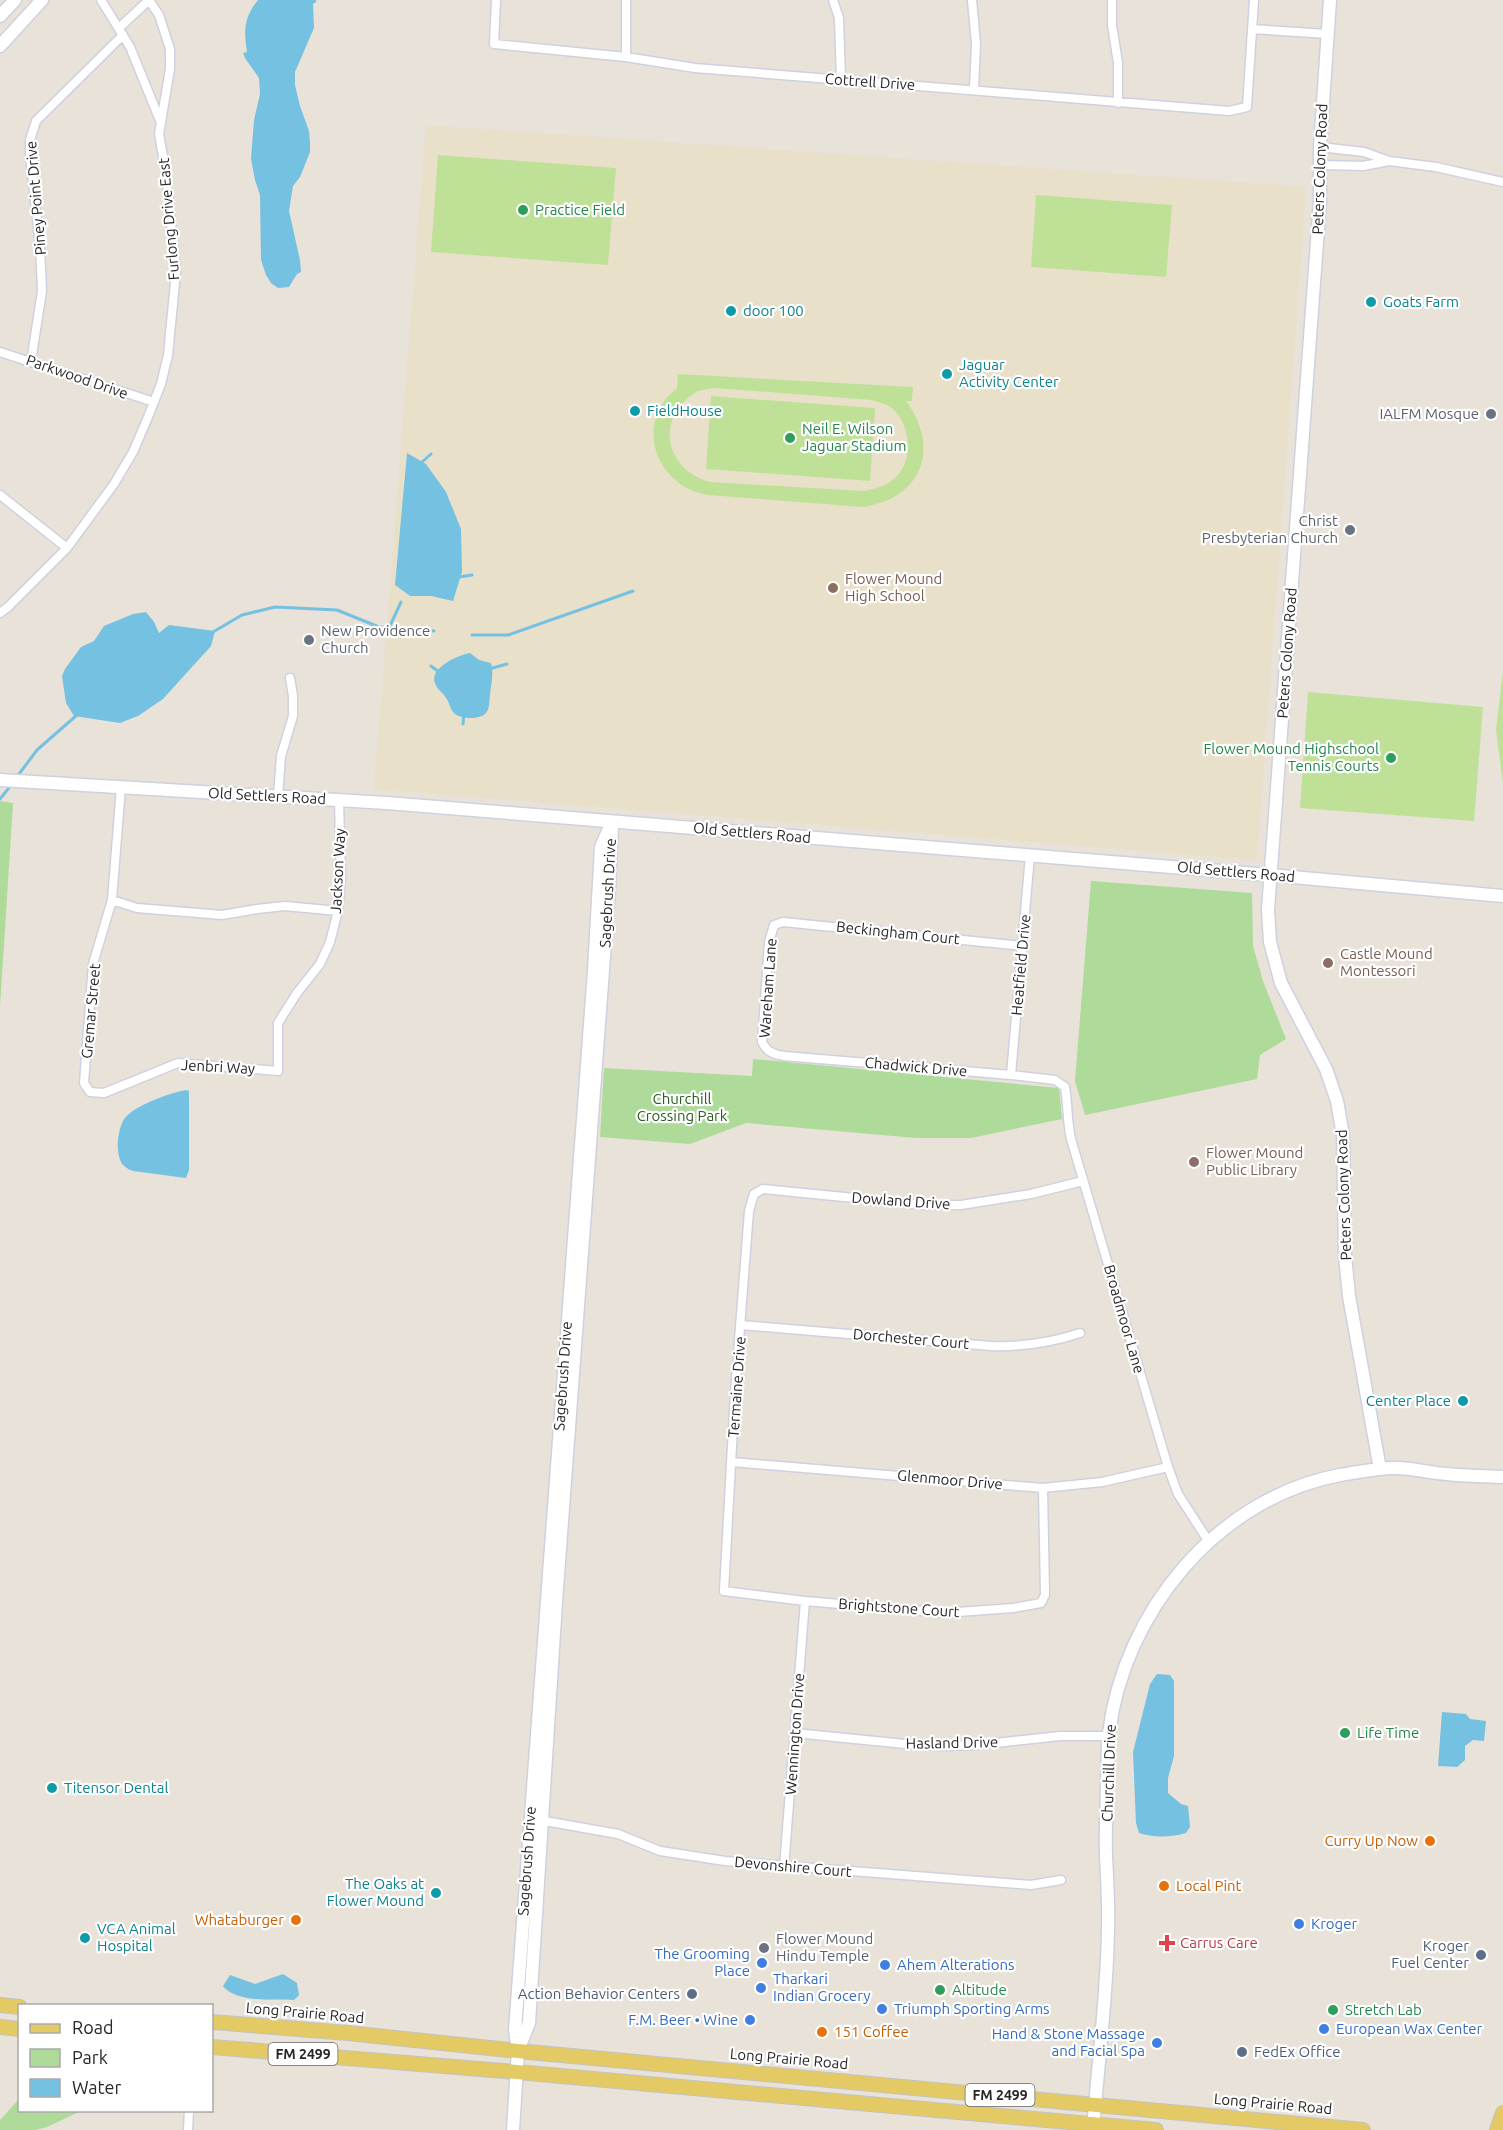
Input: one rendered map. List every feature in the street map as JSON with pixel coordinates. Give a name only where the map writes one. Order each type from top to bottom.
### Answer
[{"type":"main road","points":[[0,2005],[18,2007]]},
{"type":"main road","name":"Long Prairie Road","points":[[213,2022],[1096,2104],[1306,2127],[1363,2130]]},
{"type":"main road","points":[[0,2027],[18,2029]]},
{"type":"main road","name":"FM 2499","points":[[213,2047],[797,2097],[1093,2127],[1156,2130]]},
{"type":"main road","points":[[797,2097],[801,2077]]},
{"type":"main road","points":[[1497,2130],[1503,2113]]},
{"type":"street","points":[[0,16],[15,0]]},
{"type":"street","points":[[0,46],[42,0]]},
{"type":"street","name":"Furlong Drive East","points":[[0,613],[67,548],[114,484],[133,452],[161,384],[172,332],[176,272],[166,173],[159,134],[161,124],[139,67],[121,31],[101,0]]},
{"type":"street","points":[[149,0],[159,15],[170,49],[170,69],[161,124]]},
{"type":"street","name":"Piney Point Drive","points":[[31,362],[39,319],[42,269],[30,155],[32,129],[36,121],[149,0]]},
{"type":"street","name":"Cottrell Drive","points":[[496,0],[494,44],[626,57],[695,68],[1229,111],[1247,107],[1252,29]]},
{"type":"street","points":[[626,0],[626,57]]},
{"type":"street","points":[[833,0],[839,18],[842,80]]},
{"type":"street","points":[[972,0],[975,44],[974,89]]},
{"type":"street","points":[[1112,0],[1112,25],[1118,63],[1118,103]]},
{"type":"street","points":[[1254,0],[1252,29],[1328,34]]},
{"type":"street","name":"Peters Colony Road","points":[[1330,0],[1309,364],[1269,875],[1269,926],[1276,969],[1288,999],[1326,1069],[1341,1118],[1345,1256],[1349,1296],[1380,1469]]},
{"type":"street","points":[[1320,147],[1365,152],[1389,161],[1436,167],[1503,182]]},
{"type":"street","points":[[1322,165],[1363,166],[1389,161]]},
{"type":"street","name":"Parkwood Drive","points":[[0,352],[154,402]]},
{"type":"street","points":[[0,495],[67,548]]},
{"type":"street","points":[[278,796],[281,756],[293,717],[290,678]]},
{"type":"street","name":"Old Settlers Road","points":[[0,780],[339,800],[1030,855],[1503,896]]},
{"type":"street","name":"Gremar Street","points":[[90,1092],[84,1083],[93,964],[112,900],[121,787]]},
{"type":"street","name":"Jackson Way","points":[[279,1071],[278,1023],[297,993],[320,964],[330,942],[338,911],[341,878],[339,800]]},
{"type":"street","name":"Sagebrush Drive","points":[[518,2050],[530,2023],[601,847],[612,822]]},
{"type":"street","name":"Heatfield Drive","points":[[1011,1075],[1030,855]]},
{"type":"street","points":[[112,900],[137,908],[222,915],[285,906],[338,911]]},
{"type":"street","name":"Beckingham Court","points":[[774,925],[783,922],[1023,945]]},
{"type":"street","name":"Wareham Lane","points":[[767,1050],[762,1042],[769,942],[774,925]]},
{"type":"street","name":"Chadwick Drive","points":[[767,1050],[775,1055],[784,1056],[1055,1080],[1065,1087]]},
{"type":"street","name":"Jenbri Way","points":[[90,1092],[104,1093],[178,1063],[279,1071]]},
{"type":"street","name":"Broadmoor Lane","points":[[1065,1087],[1068,1103],[1067,1119],[1083,1181],[1168,1467],[1178,1494],[1209,1542]]},
{"type":"street","name":"Dowland Drive","points":[[754,1194],[763,1189],[926,1204],[961,1205],[1031,1194],[1083,1181]]},
{"type":"street","name":"Termaine Drive","points":[[725,1580],[735,1392],[749,1211],[754,1194]]},
{"type":"street","name":"Sagebrush Drive","points":[[513,2130],[518,2050],[515,2029],[530,1818],[580,1224]]},
{"type":"street","name":"Dorchester Court","points":[[741,1324],[1018,1347],[1056,1341],[1080,1333]]},
{"type":"street","name":"Glenmoor Drive","points":[[732,1462],[1042,1488],[1102,1482],[1168,1467]]},
{"type":"street","name":"Churchill Drive","points":[[1093,2127],[1107,1976],[1108,1736],[1114,1702],[1138,1635],[1161,1598],[1183,1566],[1209,1542],[1243,1515],[1280,1495],[1338,1476],[1380,1469],[1397,1468],[1503,1477]]},
{"type":"street","name":"Brightstone Court","points":[[725,1580],[724,1591],[805,1601],[944,1613],[1012,1608],[1041,1603],[1045,1595],[1042,1488]]},
{"type":"street","name":"Wennington Drive","points":[[784,1867],[805,1601]]},
{"type":"street","name":"Hasland Drive","points":[[795,1733],[943,1746],[976,1745],[1060,1736],[1108,1736]]},
{"type":"street","name":"Devonshire Court","points":[[530,1818],[618,1834],[660,1851],[681,1856],[784,1867],[1031,1885],[1061,1880]]},
{"type":"street","points":[[526,1886],[529,1893],[529,1926],[531,1930],[536,1931]]},
{"type":"street","points":[[188,2130],[189,2112]]},
{"type":"shaded area","name":"Flower Mound High School","points":[[426,125],[1306,187],[1257,860],[374,789]]},
{"type":"green space","name":"Practice Field","points":[[438,155],[616,168],[608,265],[431,252]]},
{"type":"green space","points":[[1036,195],[1172,205],[1166,277],[1031,267]]},
{"type":"green space","points":[[678,374],[913,387],[912,401],[906,401],[917,419],[922,436],[923,453],[920,469],[912,482],[900,494],[883,502],[863,507],[708,495],[690,489],[675,479],[663,466],[656,451],[653,435],[656,418],[664,402],[677,388]],"holes":[[[715,388],[871,400],[886,404],[899,416],[907,434],[908,444],[905,462],[895,478],[880,487],[864,491],[710,482],[695,476],[684,467],[675,456],[671,444],[670,431],[673,418],[681,405],[693,394],[703,390]]]},
{"type":"green space","name":"Neil E. Wilson Jaguar Stadium","points":[[711,396],[875,408],[870,481],[706,469]]},
{"type":"green space","points":[[1503,671],[1503,784],[1496,730]]},
{"type":"green space","name":"Flower Mound Highschool Tennis Courts","points":[[1308,692],[1483,707],[1474,821],[1300,808]]},
{"type":"green space","points":[[0,801],[13,803],[0,1007]]},
{"type":"green space","points":[[1091,881],[1252,893],[1253,946],[1263,981],[1286,1039],[1260,1055],[1257,1079],[1085,1115],[1075,1081]]},
{"type":"green space","name":"Churchill Crossing Park","points":[[753,1059],[1059,1088],[1062,1119],[971,1138],[916,1138],[746,1123],[690,1144],[600,1137],[604,1068],[752,1076]]},
{"type":"green space","points":[[18,2100],[18,2112],[79,2112],[35,2130],[0,2130],[0,2120]]},
{"type":"water","points":[[258,0],[316,0],[313,4],[314,28],[295,72],[295,85],[309,131],[310,143],[310,152],[300,177],[293,186],[289,211],[301,272],[297,274],[289,287],[278,288],[266,275],[261,260],[260,195],[251,159],[254,120],[260,94],[259,78],[243,53],[247,52],[245,32],[247,19]]},
{"type":"water","points":[[407,453],[426,464],[446,492],[461,529],[462,572],[453,601],[431,596],[410,596],[395,585]]},
{"type":"water","points":[[146,612],[159,633],[169,625],[215,631],[211,646],[163,699],[138,716],[120,723],[74,716],[66,703],[62,676],[65,669],[81,647],[94,641],[104,626],[133,614]]},
{"type":"water","points":[[470,653],[479,660],[491,663],[492,671],[487,711],[480,717],[471,718],[458,716],[453,712],[436,685],[434,677],[440,667],[446,663]]},
{"type":"water","points":[[186,1090],[189,1091],[189,1170],[186,1178],[133,1171],[126,1168],[118,1154],[118,1139],[127,1115],[142,1105]]},
{"type":"water","points":[[1157,1674],[1170,1675],[1174,1681],[1174,1756],[1168,1778],[1168,1793],[1181,1804],[1188,1806],[1190,1827],[1186,1833],[1169,1836],[1150,1836],[1139,1833],[1136,1823],[1133,1752],[1150,1684]]},
{"type":"water","points":[[1442,1712],[1466,1714],[1470,1719],[1486,1721],[1484,1741],[1473,1740],[1465,1746],[1465,1760],[1457,1767],[1438,1766]]},
{"type":"water","points":[[283,1974],[297,1983],[299,1995],[294,2000],[246,1998],[223,1986],[230,1975],[255,1984]]},
{"type":"waterway","points":[[421,463],[431,454]]},
{"type":"waterway","points":[[459,577],[472,575]]},
{"type":"waterway","points":[[472,635],[508,635],[633,591]]},
{"type":"waterway","points":[[389,628],[401,602]]},
{"type":"waterway","points":[[213,632],[242,615],[275,607],[337,610],[379,627],[434,631]]},
{"type":"waterway","points":[[489,669],[507,664]]},
{"type":"waterway","points":[[431,666],[439,672]]},
{"type":"waterway","points":[[463,724],[464,713]]},
{"type":"waterway","points":[[16,778],[37,750],[77,715]]},
{"type":"waterway","points":[[0,799],[12,784]]},
{"type":"place","name":"Practice Field","points":[[523,210]]},
{"type":"place","name":"Goats Farm","points":[[1371,302]]},
{"type":"place","name":"door 100","points":[[731,311]]},
{"type":"place","name":"Jaguar Activity Center","points":[[947,374]]},
{"type":"place","name":"FieldHouse","points":[[635,411]]},
{"type":"place","name":"IALFM Mosque","points":[[1491,414]]},
{"type":"place","name":"Neil E. Wilson Jaguar Stadium","points":[[790,438]]},
{"type":"place","name":"Christ Presbyterian Church","points":[[1350,530]]},
{"type":"place","name":"Flower Mound High School","points":[[833,588]]},
{"type":"place","name":"New Providence Church","points":[[309,640]]},
{"type":"place","name":"Flower Mound Highschool Tennis Courts","points":[[1391,758]]},
{"type":"place","name":"Castle Mound Montessori","points":[[1328,963]]},
{"type":"place","name":"Flower Mound Public Library","points":[[1194,1162]]},
{"type":"place","name":"Center Place","points":[[1463,1401]]},
{"type":"place","name":"Life Time","points":[[1345,1733]]},
{"type":"place","name":"Titensor Dental","points":[[52,1788]]},
{"type":"place","name":"Curry Up Now","points":[[1430,1841]]},
{"type":"place","name":"Local Pint","points":[[1164,1886]]},
{"type":"place","name":"The Oaks at Flower Mound","points":[[436,1893]]},
{"type":"place","name":"Whataburger","points":[[296,1920]]},
{"type":"place","name":"Kroger","points":[[1299,1924]]},
{"type":"place","name":"VCA Animal Hospital","points":[[85,1938]]},
{"type":"place","name":"Carrus Care","points":[[1167,1943]]},
{"type":"place","name":"Flower Mound Hindu Temple","points":[[764,1948]]},
{"type":"place","name":"Kroger Fuel Center","points":[[1481,1955]]},
{"type":"place","name":"The Grooming Place","points":[[762,1963]]},
{"type":"place","name":"Ahem Alterations","points":[[885,1965]]},
{"type":"place","name":"Tharkari Indian Grocery","points":[[761,1988]]},
{"type":"place","name":"Altitude","points":[[940,1990]]},
{"type":"place","name":"Action Behavior Centers","points":[[692,1994]]},
{"type":"place","name":"Triumph Sporting Arms","points":[[882,2009]]},
{"type":"place","name":"Stretch Lab","points":[[1333,2010]]},
{"type":"place","name":"F.M. Beer • Wine","points":[[750,2020]]},
{"type":"place","name":"European Wax Center","points":[[1324,2029]]},
{"type":"place","name":"151 Coffee","points":[[822,2032]]},
{"type":"place","name":"Hand & Stone Massage and Facial Spa","points":[[1157,2043]]},
{"type":"place","name":"FedEx Office","points":[[1242,2052]]}]
